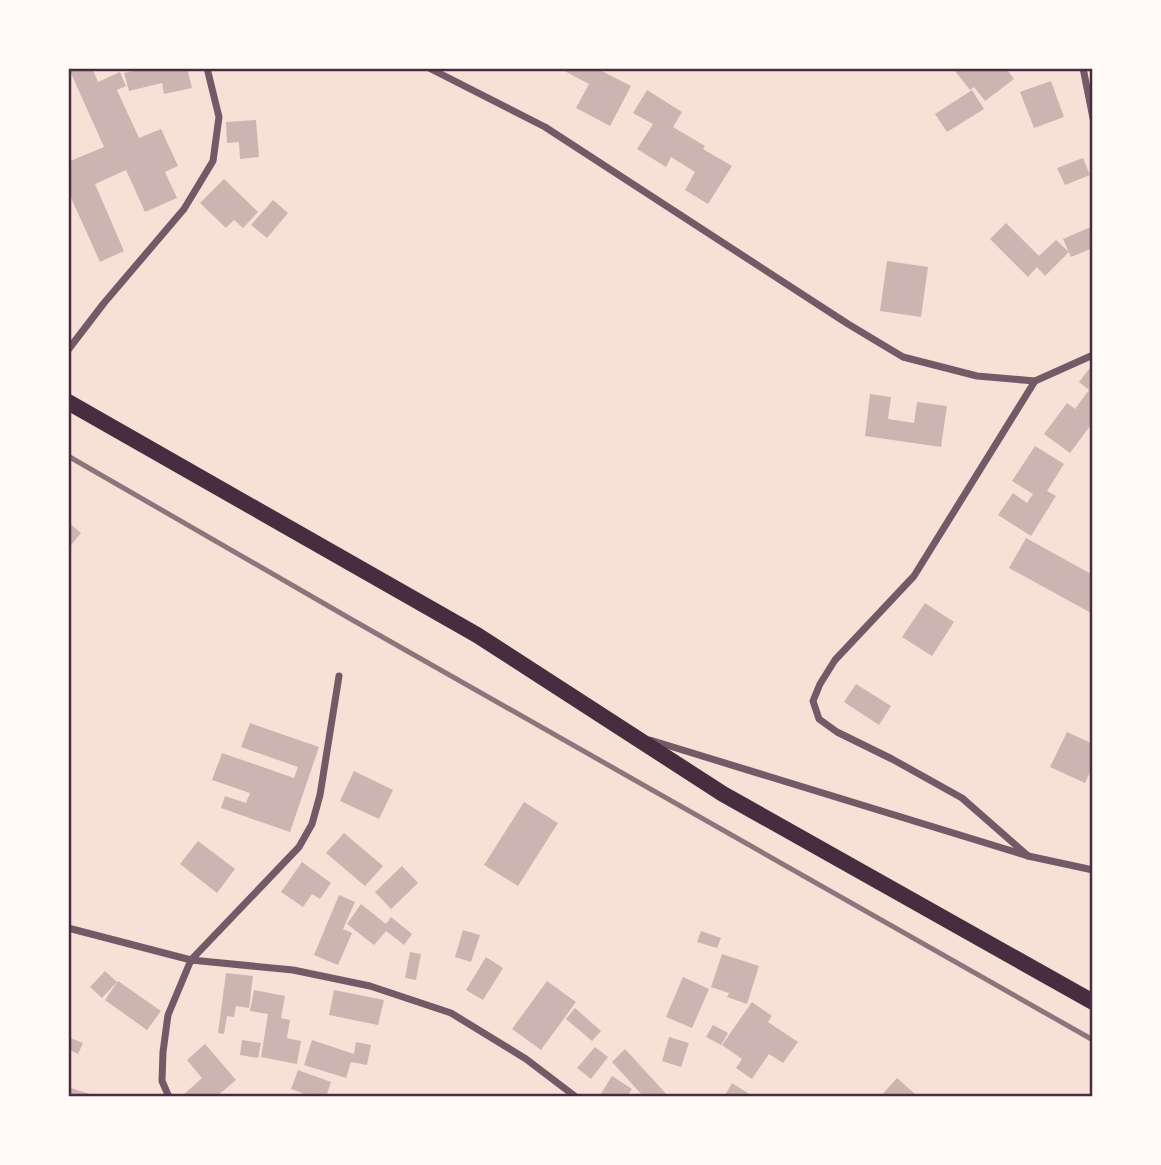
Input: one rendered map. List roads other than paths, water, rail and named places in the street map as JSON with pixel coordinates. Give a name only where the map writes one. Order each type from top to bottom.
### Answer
[{"type":"main road","points":[[68,402],[477,635],[723,794],[1093,1002]]},
{"type":"street","points":[[68,350],[184,209],[213,161],[219,117],[207,68]]},
{"type":"street","points":[[429,68],[544,127],[903,357],[977,376],[1035,382],[1093,355]]},
{"type":"street","points":[[1083,68],[1093,118]]},
{"type":"street","points":[[1028,856],[962,798],[837,732],[819,719],[813,701],[835,660],[914,576],[1035,382]]},
{"type":"street","points":[[169,1097],[162,1082],[163,1052],[169,1016],[191,960],[299,847],[313,824],[339,677]]},
{"type":"street","points":[[633,735],[1028,856],[1093,870]]},
{"type":"street","points":[[68,929],[191,960],[293,970],[370,986],[451,1013],[526,1059],[576,1097]]},
{"type":"railway","points":[[68,456],[1093,1040]]}]
